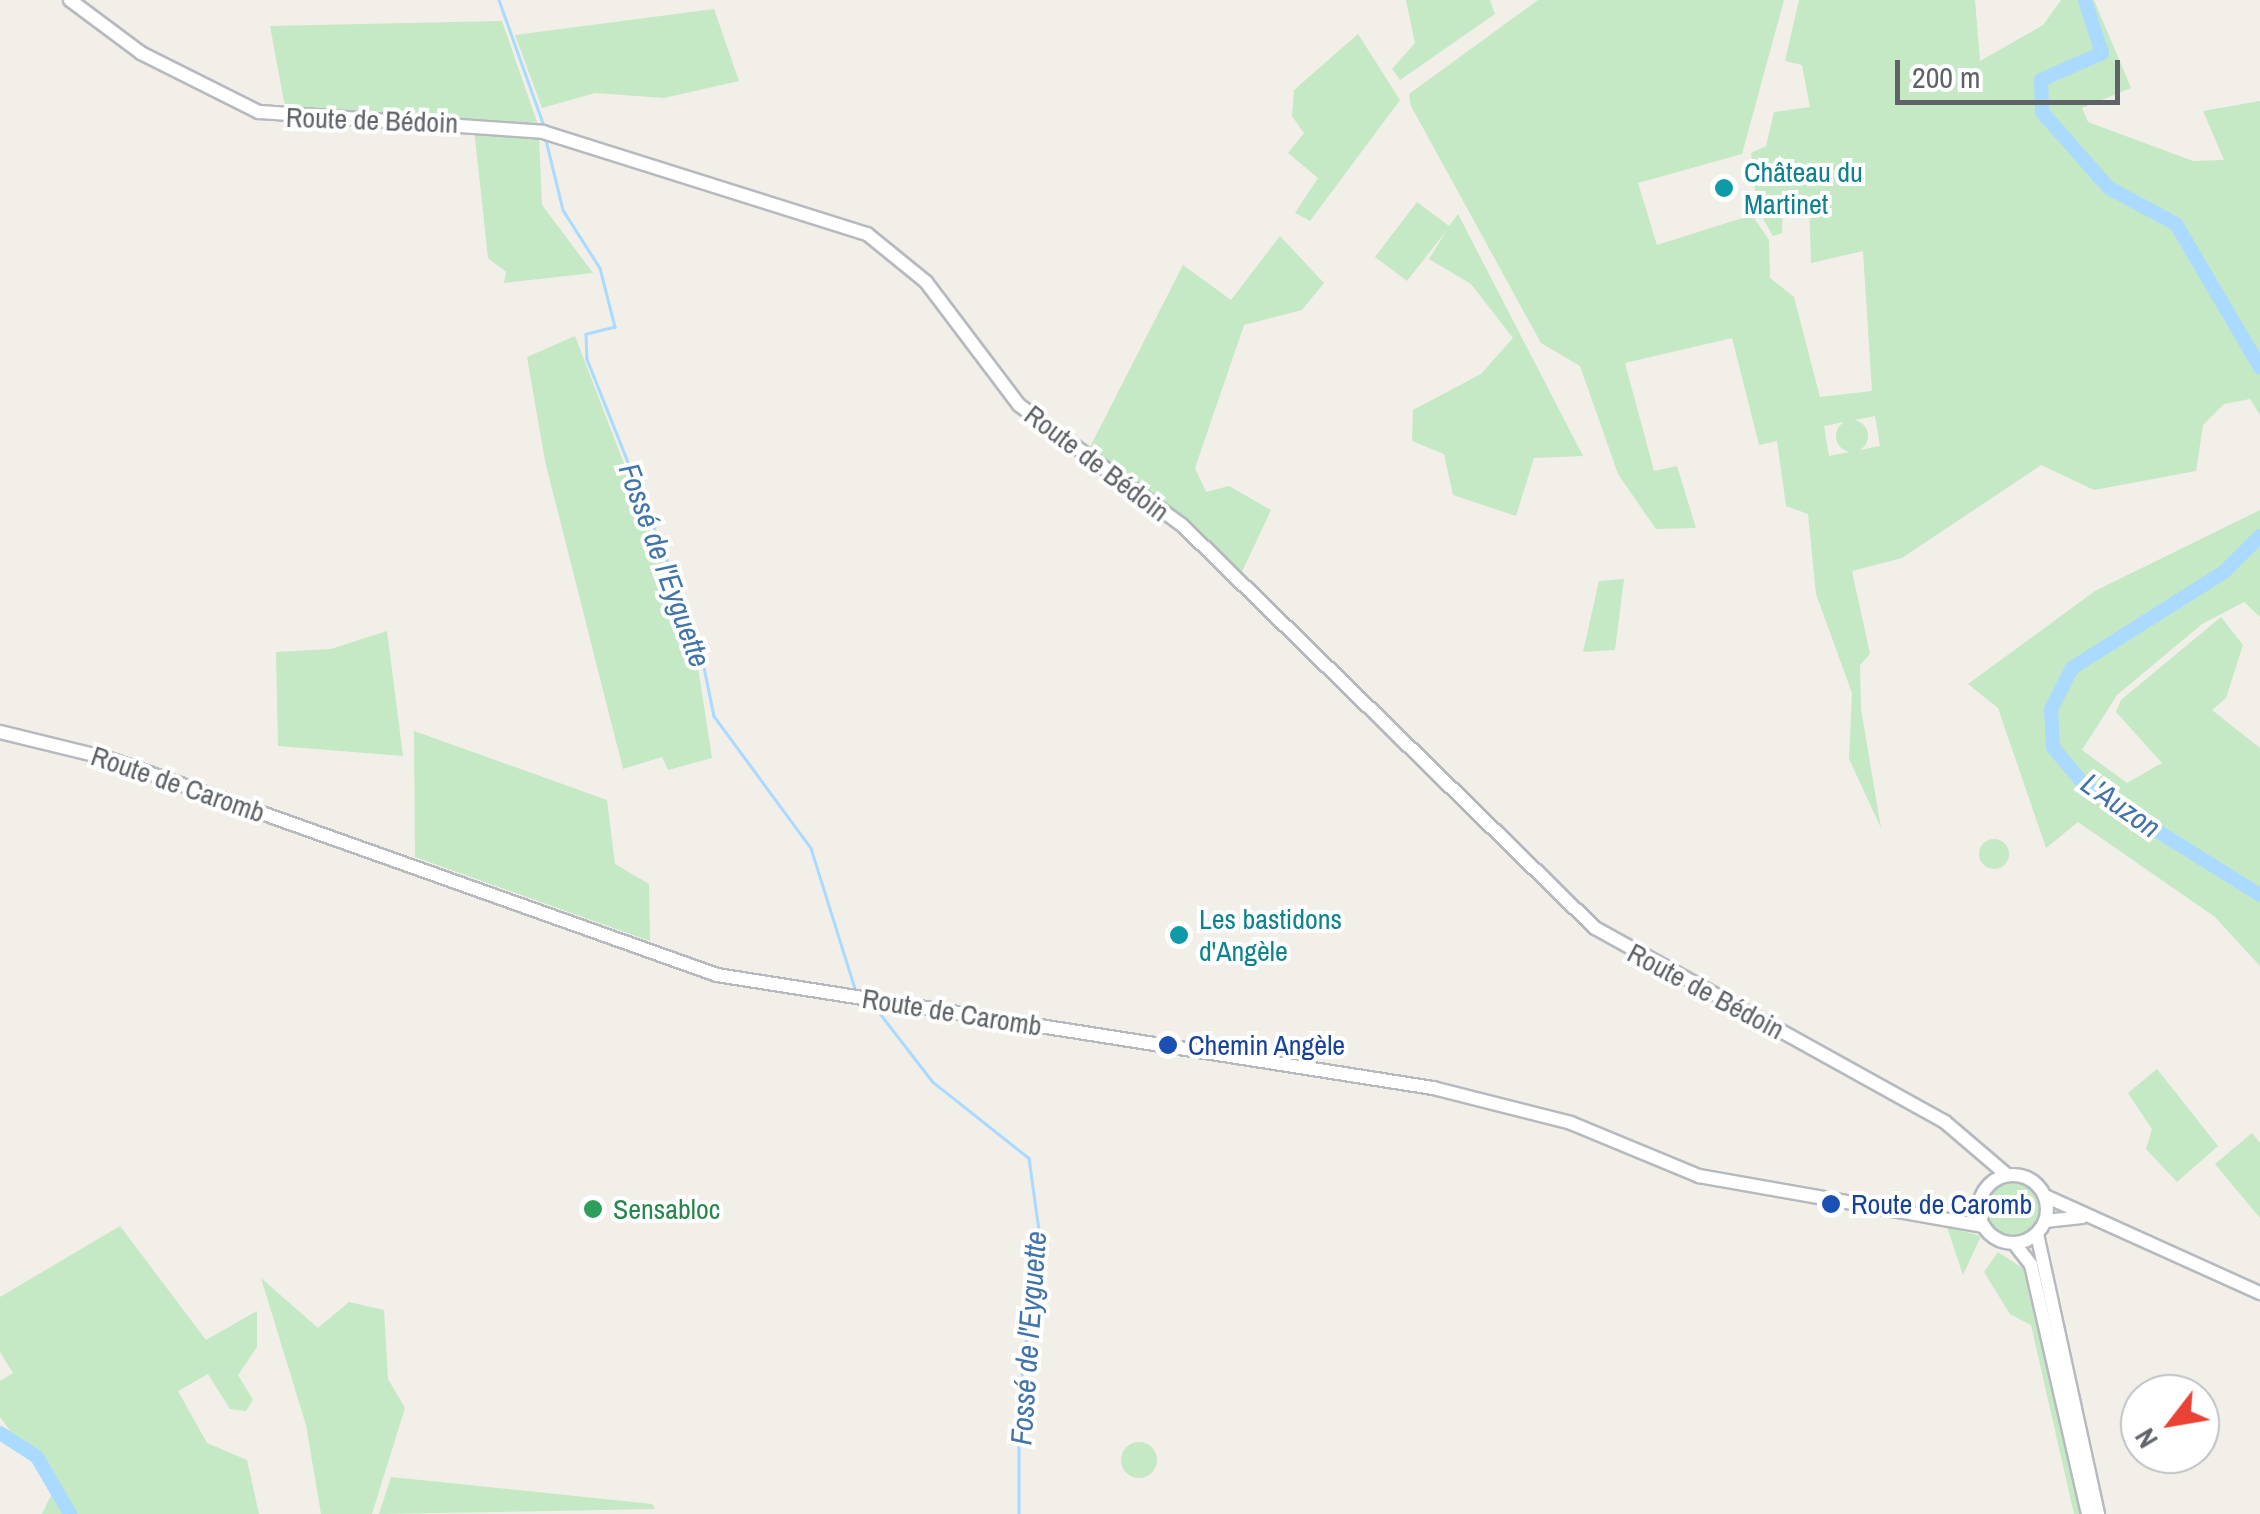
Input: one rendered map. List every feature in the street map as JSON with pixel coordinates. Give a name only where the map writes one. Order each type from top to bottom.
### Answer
[{"type":"main road","name":"Route de Bédoin","points":[[70,0],[141,53],[258,112],[543,132],[867,234],[926,282],[1019,406],[1182,526],[1595,928],[1970,1142],[2007,1175]]},
{"type":"main road","name":"Route de Caromb","points":[[0,732],[107,758],[717,975],[1434,1088],[1571,1123],[1699,1176],[1923,1219],[1984,1226]]},
{"type":"main road","points":[[1970,1142],[1990,1184]]},
{"type":"main road","points":[[2088,1514],[2031,1265],[2014,1244],[1984,1226],[1979,1206],[1990,1184],[2007,1175],[2034,1181],[2045,1196],[2260,1293]]},
{"type":"main road","points":[[2045,1196],[2041,1228],[2098,1514]]},
{"type":"main road","points":[[1923,1219],[1979,1206]]},
{"type":"main road","points":[[2014,1244],[2041,1228],[2096,1219]]},
{"type":"green space","points":[[1406,0],[1490,0],[1495,14],[1400,80],[1392,69],[1415,43]]},
{"type":"green space","points":[[1538,0],[1784,0],[1742,154],[1638,183],[1657,245],[1752,215],[1769,240],[1770,278],[1794,297],[1820,397],[1872,391],[1863,251],[1811,263],[1809,200],[1783,199],[1782,233],[1773,236],[1757,208],[1751,153],[1766,146],[1774,112],[1810,107],[1802,65],[1785,61],[1799,0],[1975,0],[1980,61],[2043,25],[2061,0],[2094,0],[2131,88],[2082,108],[2088,122],[2193,161],[2224,160],[2203,111],[2260,101],[2260,415],[2250,399],[2224,404],[2203,425],[2196,471],[2094,490],[2041,465],[1902,558],[1852,571],[1870,654],[1860,665],[1861,709],[1881,828],[1849,759],[1852,693],[1816,594],[1808,514],[1786,506],[1777,441],[1759,445],[1732,338],[1625,363],[1654,471],[1677,466],[1696,528],[1656,529],[1618,474],[1580,366],[1541,343],[1411,106],[1409,94]],"holes":[[[1875,416],[1880,446],[1829,456],[1824,426]]]},
{"type":"green space","points":[[714,9],[739,81],[664,98],[595,93],[542,108],[515,35]]},
{"type":"green space","points":[[502,21],[538,125],[286,112],[270,26]]},
{"type":"green space","points":[[1358,34],[1400,100],[1310,221],[1295,213],[1318,178],[1288,153],[1304,133],[1292,116],[1294,90]]},
{"type":"green space","points":[[474,129],[539,137],[542,205],[593,273],[504,283],[506,272],[488,258]]},
{"type":"green space","points":[[1417,202],[1449,226],[1458,214],[1583,456],[1534,458],[1516,516],[1453,495],[1444,454],[1412,441],[1413,410],[1481,374],[1513,338],[1471,284],[1429,259],[1447,230],[1407,281],[1375,257]]},
{"type":"green space","points":[[1280,236],[1324,283],[1302,310],[1244,325],[1195,468],[1206,492],[1229,486],[1271,510],[1241,574],[1188,521],[1089,449],[1183,265],[1231,300]]},
{"type":"green space","points":[[575,336],[695,648],[712,758],[668,770],[662,757],[623,769],[545,461],[527,357]]},
{"type":"green space","points":[[1852,420],[1863,425],[1868,436],[1863,447],[1852,452],[1841,447],[1836,436],[1841,425]]},
{"type":"green space","points":[[2260,510],[2260,617],[2244,602],[2202,624],[2117,695],[2082,750],[2127,783],[2162,763],[2116,712],[2121,700],[2221,617],[2243,645],[2226,698],[2212,710],[2260,748],[2260,966],[2215,917],[2078,822],[2046,848],[1998,708],[1968,684],[2095,591]]},
{"type":"green space","points":[[1624,579],[1615,650],[1583,652],[1599,581]]},
{"type":"green space","points":[[387,631],[403,756],[278,746],[276,652],[331,649]]},
{"type":"green space","points":[[414,731],[607,800],[615,864],[649,884],[650,941],[415,857]]},
{"type":"green space","points":[[1994,839],[2005,843],[2009,854],[2005,865],[1994,869],[1983,865],[1979,854],[1983,843]]},
{"type":"green space","points":[[2157,1069],[2218,1146],[2177,1182],[2146,1149],[2152,1129],[2128,1093]]},
{"type":"green space","points":[[2252,1133],[2260,1143],[2260,1218],[2215,1164]]},
{"type":"green space","points":[[2014,1180],[2034,1189],[2043,1209],[2034,1229],[2014,1238],[1994,1229],[1985,1209],[1994,1189]]},
{"type":"green space","points":[[120,1226],[206,1340],[257,1311],[257,1347],[238,1375],[253,1400],[246,1411],[230,1409],[208,1374],[178,1391],[207,1443],[247,1460],[259,1514],[42,1514],[53,1491],[0,1417],[0,1381],[13,1373],[0,1352],[0,1297]]},
{"type":"green space","points":[[1947,1227],[1981,1236],[1963,1275]]},
{"type":"green space","points":[[1998,1252],[2027,1271],[2083,1514],[2074,1514],[2031,1325],[2010,1314],[1984,1272]]},
{"type":"green space","points":[[261,1278],[318,1328],[349,1302],[384,1310],[388,1379],[405,1408],[372,1514],[321,1514],[306,1425]]},
{"type":"green space","points":[[1139,1442],[1151,1448],[1157,1460],[1151,1472],[1139,1478],[1127,1472],[1121,1460],[1127,1448]]},
{"type":"green space","points":[[391,1477],[652,1504],[655,1509],[379,1514]]},
{"type":"waterway","name":"Fossé de l'Eyguette","points":[[499,0],[544,126]]},
{"type":"waterway","name":"L'Auzon","points":[[2085,0],[2102,53],[2041,80],[2042,112],[2109,188],[2176,224],[2260,367]]},
{"type":"waterway","name":"Fossé de l'Eyguette","points":[[546,140],[563,210],[600,268],[615,327],[586,334],[587,359],[698,638],[714,716],[811,848],[856,992]]},
{"type":"waterway","name":"L'Auzon","points":[[2260,536],[2224,572],[2072,668],[2051,709],[2053,747],[2085,786],[2260,895]]},
{"type":"waterway","name":"Fossé de l'Eyguette","points":[[858,1003],[875,1007],[933,1082],[1029,1158],[1039,1230],[1019,1403],[1019,1514]]},
{"type":"waterway","points":[[0,1433],[37,1457],[70,1514]]},
{"type":"place","name":"Château du Martinet","points":[[1724,188]]},
{"type":"place","name":"Les bastidons d'Angèle","points":[[1179,935]]},
{"type":"place","name":"Chemin Angèle","points":[[1168,1045]]},
{"type":"place","name":"Route de Caromb","points":[[1831,1204]]},
{"type":"place","name":"Sensabloc","points":[[593,1209]]}]
